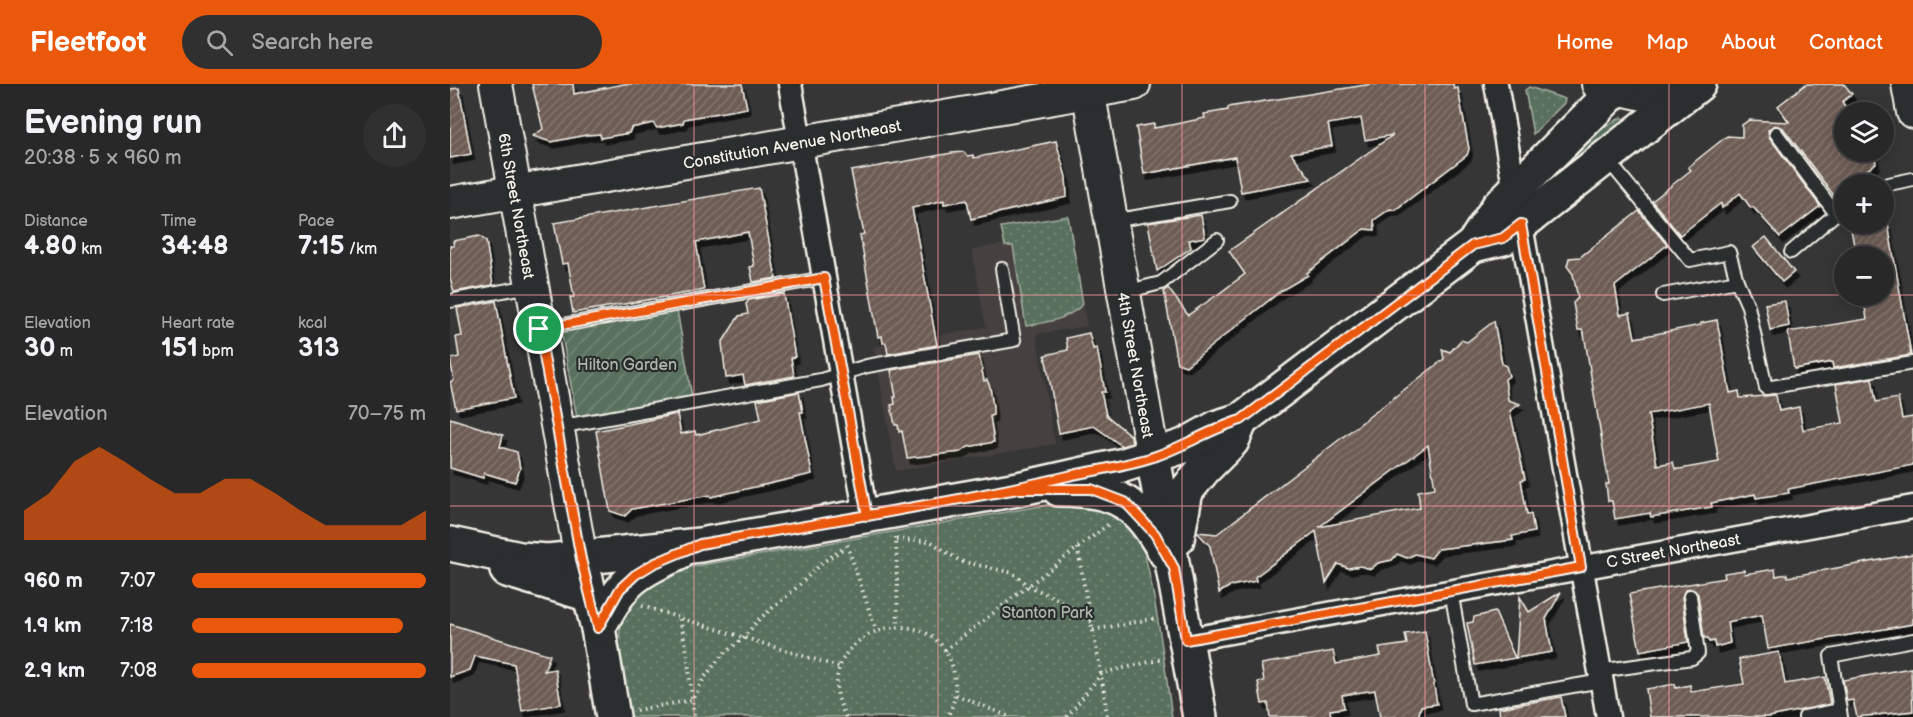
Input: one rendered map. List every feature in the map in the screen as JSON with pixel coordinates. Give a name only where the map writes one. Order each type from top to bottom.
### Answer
[{"type":"main road","name":"6th Street Northeast","points":[[496,84],[581,559],[621,714]]},
{"type":"main road","name":"Constitution Avenue Northeast","points":[[450,203],[801,142],[1088,88],[1134,84]]},
{"type":"main road","points":[[1908,84],[1913,112]]},
{"type":"main road","points":[[1518,208],[1610,86],[1643,94],[1696,86]]},
{"type":"main road","points":[[453,545],[534,560],[581,559],[700,544],[1018,489],[1153,457],[1184,446],[1218,427],[1241,420],[1473,245],[1498,207],[1518,208],[1606,157],[1696,86]]},
{"type":"main road","name":"4th Street Northeast","points":[[1088,88],[1174,568],[1174,650],[1199,717]]},
{"type":"main road","points":[[1174,568],[1180,511],[1186,491],[1232,441],[1241,420]]},
{"type":"main road","points":[[1018,489],[1091,489],[1118,498],[1142,518],[1174,568]]},
{"type":"main road","points":[[598,628],[620,589],[635,575],[653,564],[700,544]]},
{"type":"main road","points":[[453,545],[525,576],[590,595]]},
{"type":"street","points":[[790,84],[867,516]]},
{"type":"street","points":[[1496,84],[1608,717]]},
{"type":"street","name":"C Street Northeast","points":[[1174,650],[1451,591],[1913,507]]},
{"type":"lane","points":[[1776,133],[1834,203]]},
{"type":"lane","points":[[1606,157],[1690,260],[1729,252],[1737,281],[1748,306],[1766,388],[1913,363]]},
{"type":"lane","points":[[1894,183],[1913,179]]},
{"type":"lane","points":[[1111,221],[1230,201]]},
{"type":"lane","points":[[1791,252],[1834,215]]},
{"type":"lane","points":[[1124,293],[1161,283],[1217,240]]},
{"type":"lane","points":[[557,428],[821,380],[867,366],[1014,340],[1002,269]]},
{"type":"lane","points":[[539,329],[824,278]]},
{"type":"lane","points":[[1663,295],[1737,281]]},
{"type":"lane","points":[[450,301],[532,286]]},
{"type":"lane","points":[[1451,591],[1471,704],[1692,658],[1698,653],[1690,596]]},
{"type":"lane","points":[[1805,717],[1841,714],[1831,656],[1913,640]]},
{"type":"path","points":[[945,650],[1113,520]]},
{"type":"path","points":[[896,532],[898,627]]},
{"type":"path","points":[[896,540],[930,541],[960,561],[1013,573],[1029,586],[1064,602],[1092,622]]},
{"type":"path","points":[[621,714],[692,700],[712,667],[743,639],[758,620],[793,591],[823,561],[847,544],[876,630]]},
{"type":"path","points":[[1078,548],[1102,673],[1107,717]]},
{"type":"path","points":[[639,605],[839,667]]},
{"type":"path","points":[[680,618],[694,717]]},
{"type":"path","points":[[1093,630],[1158,618]]},
{"type":"path","points":[[846,717],[839,705],[836,686],[839,667],[847,652],[859,639],[876,630],[898,627],[917,630],[932,638],[945,650],[954,672],[956,695],[947,717]]},
{"type":"path","points":[[1067,717],[1102,673],[1174,650]]},
{"type":"path","points":[[956,695],[1010,717]]},
{"type":"shaded area","points":[[1068,216],[1087,326],[1036,334],[1055,444],[896,471],[874,347],[986,327],[972,250],[1004,244],[1001,227]]},
{"type":"green space","points":[[1529,87],[1565,99],[1564,103],[1533,134],[1525,90]]},
{"type":"green space","points":[[1622,117],[1627,123],[1571,167],[1567,162],[1603,128]]},
{"type":"green space","points":[[1068,216],[1083,304],[1064,317],[1026,326],[1013,246],[1005,246],[1001,227]]},
{"type":"green space","name":"Hilton Garden","points":[[677,310],[692,397],[577,418],[561,330]]},
{"type":"green space","name":"Stanton Park","points":[[1070,501],[1112,510],[1133,525],[1139,537],[1151,585],[1172,717],[631,717],[619,652],[622,621],[637,592],[667,571]]},
{"type":"building","points":[[532,84],[573,84],[574,94],[624,84],[742,84],[747,108],[684,119],[683,123],[657,128],[653,123],[631,128],[629,133],[601,138],[600,134],[586,135],[551,142],[533,136],[543,129]]},
{"type":"building","points":[[1372,84],[1453,84],[1454,89],[1458,88],[1469,149],[1467,155],[1395,210],[1390,209],[1374,220],[1375,230],[1364,229],[1307,273],[1308,275],[1282,290],[1186,366],[1177,363],[1164,291],[1168,288],[1188,315],[1245,274],[1229,251],[1393,135],[1365,140],[1361,118],[1328,124],[1332,146],[1291,153],[1311,179],[1241,192],[1235,157],[1144,174],[1136,127],[1154,124],[1154,128],[1171,125],[1205,118],[1204,114],[1228,110],[1228,107]]},
{"type":"building","points":[[1806,84],[1844,84],[1852,94],[1842,102],[1834,102],[1834,162],[1876,163],[1862,174],[1834,174],[1834,196],[1783,128],[1774,125],[1768,130],[1769,137],[1820,206],[1780,237],[1753,207],[1751,208],[1740,193],[1722,208],[1721,203],[1680,235],[1652,201],[1691,170],[1688,167],[1727,136],[1742,137],[1742,125],[1749,120],[1789,122],[1778,106]]},
{"type":"building","points":[[459,88],[471,154],[450,158],[450,89]]},
{"type":"building","points":[[1056,141],[1066,177],[1067,197],[971,219],[967,200],[944,204],[944,200],[912,208],[937,345],[888,354],[882,336],[878,337],[860,235],[864,234],[851,171],[952,153],[964,152],[967,156],[973,155],[974,158]]},
{"type":"building","points":[[759,188],[776,278],[753,282],[750,267],[754,266],[748,232],[696,242],[704,290],[573,313],[570,297],[574,297],[568,263],[562,264],[554,223]]},
{"type":"building","points":[[1639,211],[1667,245],[1615,286],[1620,315],[1630,313],[1635,338],[1717,320],[1730,393],[1739,391],[1740,398],[1776,395],[1779,411],[1799,407],[1803,430],[1843,423],[1836,384],[1872,378],[1876,402],[1898,398],[1902,419],[1913,417],[1913,465],[1788,489],[1789,493],[1756,498],[1755,494],[1711,503],[1712,507],[1651,517],[1650,513],[1615,519],[1612,501],[1608,501],[1606,484],[1609,484],[1584,334],[1582,330],[1578,330],[1573,303],[1578,298],[1573,274],[1567,266],[1569,258],[1580,257]],"holes":[[[1709,403],[1719,462],[1680,469],[1675,469],[1673,462],[1657,465],[1648,414]]]},
{"type":"building","points":[[1201,215],[1205,237],[1189,240],[1191,248],[1157,271],[1148,223]]},
{"type":"building","points":[[1852,234],[1890,234],[1892,246],[1854,246]]},
{"type":"building","points":[[479,236],[486,241],[493,285],[454,292],[450,278],[450,246],[454,246],[453,241]]},
{"type":"building","points":[[1766,237],[1794,272],[1782,282],[1753,247]]},
{"type":"building","points":[[1894,258],[1911,355],[1833,368],[1832,362],[1794,369],[1788,332],[1867,319],[1865,306],[1894,306]]},
{"type":"building","points":[[784,294],[795,357],[791,358],[794,376],[745,385],[743,375],[726,378],[722,343],[739,316],[748,314],[746,304],[749,300]]},
{"type":"building","points":[[496,301],[514,398],[456,409],[450,382],[454,380],[450,359],[459,357],[456,337],[462,336],[457,308]]},
{"type":"building","points":[[1785,301],[1789,326],[1770,330],[1765,304]]},
{"type":"building","points":[[1494,321],[1502,364],[1506,366],[1509,376],[1505,379],[1508,400],[1520,404],[1510,411],[1525,479],[1521,480],[1527,515],[1531,514],[1534,532],[1512,536],[1513,540],[1438,549],[1431,558],[1415,554],[1407,558],[1397,554],[1392,560],[1378,563],[1371,569],[1360,566],[1348,568],[1338,564],[1326,583],[1316,531],[1255,577],[1256,581],[1230,586],[1219,593],[1210,546],[1197,532],[1217,534],[1444,359],[1442,349],[1450,352],[1461,340],[1467,342]],"holes":[[[1428,445],[1435,488],[1418,491],[1420,508],[1319,527]]]},
{"type":"building","points":[[1089,333],[1093,349],[1097,348],[1105,392],[1101,392],[1106,415],[1131,436],[1132,443],[1122,446],[1094,426],[1059,433],[1045,355],[1068,350],[1066,338]]},
{"type":"building","points":[[979,355],[984,381],[987,380],[990,387],[993,415],[990,416],[994,442],[968,447],[961,452],[907,458],[902,431],[899,432],[898,425],[895,425],[891,405],[895,404],[894,397],[896,397],[891,370]]},
{"type":"building","points":[[799,392],[803,412],[800,412],[812,474],[711,497],[710,495],[632,509],[625,516],[610,511],[596,431],[677,414],[681,434],[695,431],[696,435],[761,419],[757,400]]},
{"type":"building","points":[[450,418],[503,435],[500,447],[517,452],[520,469],[515,482],[484,473],[483,478],[450,468]]},
{"type":"building","points":[[1913,554],[1913,624],[1768,649],[1762,615],[1727,622],[1730,643],[1715,647],[1714,641],[1709,642],[1708,638],[1704,638],[1698,594],[1689,588],[1685,590],[1682,597],[1688,642],[1640,651],[1629,594],[1725,578],[1724,573],[1744,570],[1745,574],[1775,569],[1776,576],[1787,574],[1788,577]]},
{"type":"building","points":[[1561,592],[1546,619],[1552,652],[1516,658],[1520,597],[1529,612]]},
{"type":"building","points":[[1495,612],[1515,658],[1475,665],[1467,623],[1473,622],[1474,617]]},
{"type":"building","points":[[450,624],[550,655],[544,671],[555,669],[561,704],[522,711],[514,664],[475,656],[470,670],[450,677]]},
{"type":"building","points":[[1425,631],[1437,704],[1421,706],[1418,717],[1380,717],[1375,690],[1342,695],[1344,708],[1330,710],[1331,717],[1270,717],[1268,703],[1262,704],[1258,682],[1264,681],[1261,664],[1333,651],[1336,664],[1381,656],[1379,648],[1407,644],[1405,634]]},
{"type":"building","points":[[1779,652],[1785,684],[1825,677],[1830,704],[1769,717],[1650,717],[1646,689],[1675,684],[1676,688],[1690,685],[1691,692],[1744,684],[1739,659]]},
{"type":"building","points":[[1911,668],[1913,711],[1857,717],[1853,700],[1847,701],[1843,680]]},
{"type":"building","points":[[1561,697],[1565,717],[1500,717],[1499,708]]},
{"type":"route","points":[[539,329],[581,559],[598,628],[620,589],[635,575],[644,568],[700,544],[867,516],[1018,489],[1091,489],[1109,494],[1132,507],[1155,534],[1174,568],[1186,640],[1581,567],[1521,224],[1503,238],[1473,245],[1241,420],[1218,427],[1184,446],[1124,465],[1018,489],[892,512],[867,516],[824,278],[539,329]]}]
